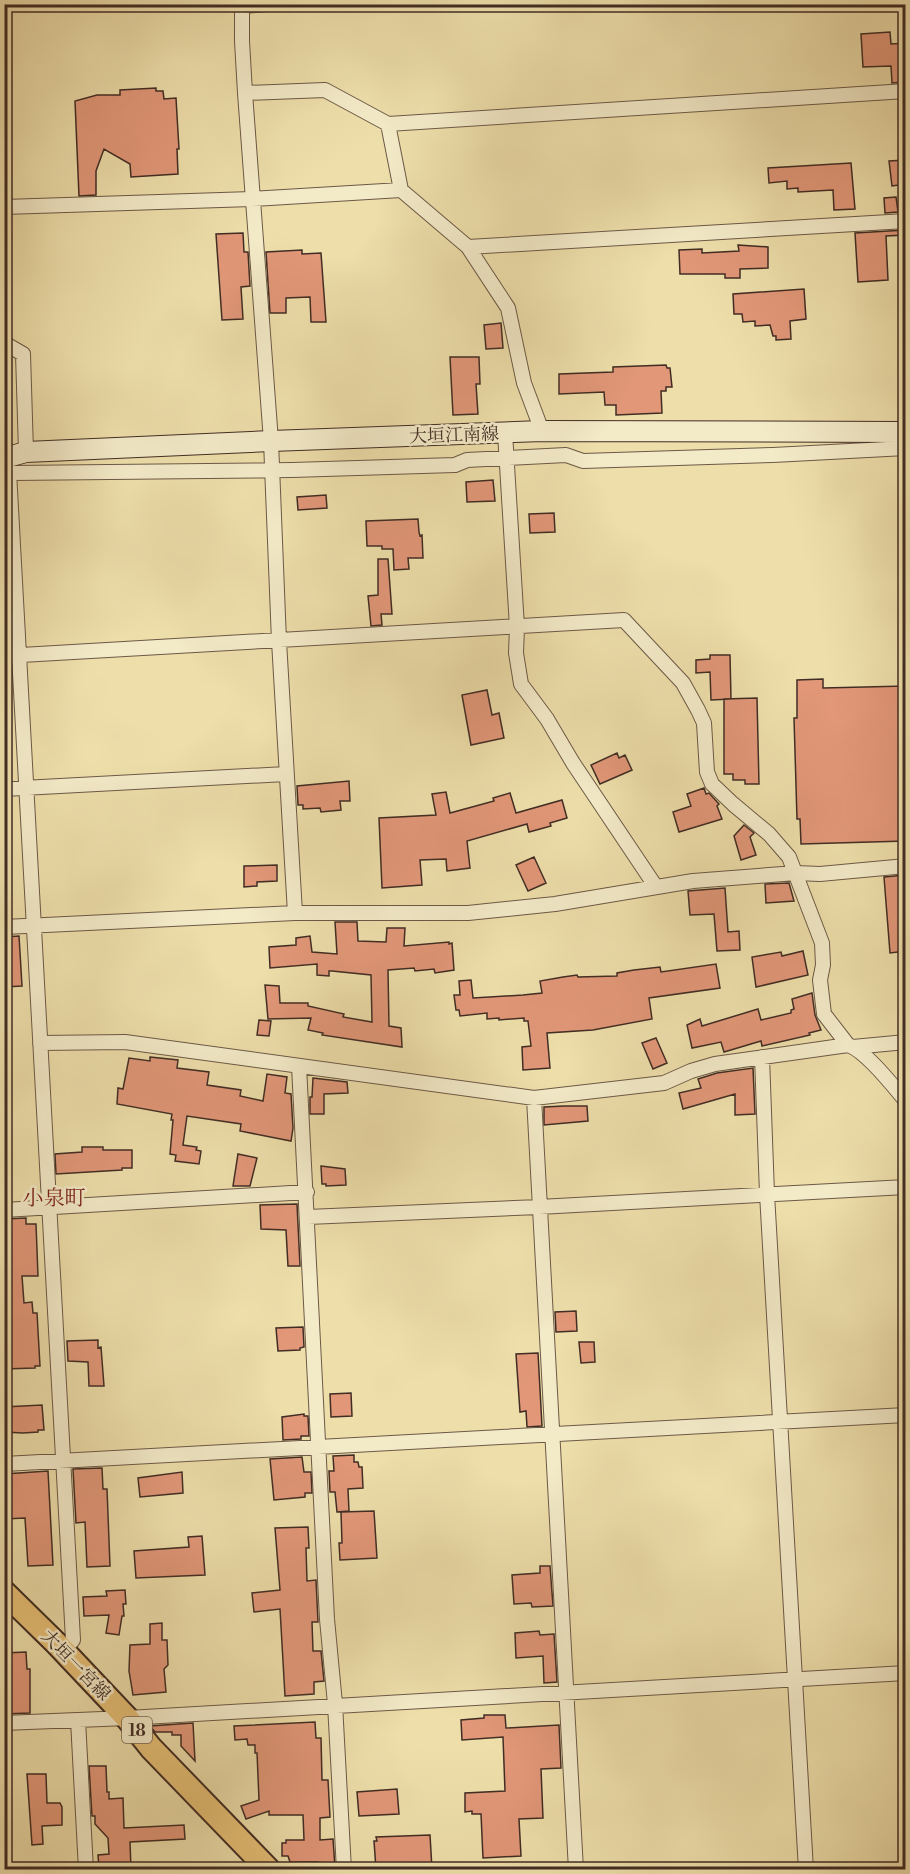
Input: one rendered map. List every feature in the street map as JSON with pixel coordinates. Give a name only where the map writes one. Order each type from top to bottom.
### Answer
[{"type":"main road","name":"大垣江南線","points":[[6,466],[26,452],[271,441],[542,431],[906,432]]},
{"type":"main road","name":"大垣一宮線","points":[[4,1592],[63,1651],[127,1718],[151,1748],[269,1869]]},
{"type":"street","points":[[268,4],[242,5],[252,199],[271,441],[279,641],[295,913]]},
{"type":"street","points":[[245,93],[325,90],[388,124],[906,91]]},
{"type":"street","points":[[388,124],[401,190],[468,247],[508,308],[524,383],[542,431]]},
{"type":"street","points":[[4,207],[252,199],[401,190]]},
{"type":"street","points":[[468,247],[906,221]]},
{"type":"street","points":[[4,343],[23,354],[26,452]]},
{"type":"street","points":[[505,433],[517,627],[516,654],[521,684],[547,719],[573,764],[656,887]]},
{"type":"street","points":[[6,466],[12,473],[271,471],[455,465],[467,460],[566,454],[583,461],[906,448]]},
{"type":"street","points":[[6,466],[11,656],[26,788],[73,1640],[63,1651]]},
{"type":"street","points":[[11,656],[624,620],[682,683],[698,710],[704,723],[707,772],[712,784],[769,834],[789,857],[822,944],[823,965],[820,980],[824,1014],[850,1046],[870,1062],[906,1101]]},
{"type":"street","points":[[4,789],[286,774]]},
{"type":"street","points":[[4,927],[295,913],[468,913],[555,904],[693,881],[796,873],[820,874],[906,866]]},
{"type":"street","points":[[40,1043],[124,1042],[534,1098],[664,1083],[691,1071],[715,1064],[850,1046],[906,1042]]},
{"type":"street","points":[[762,1057],[767,1194],[806,1869]]},
{"type":"street","points":[[299,1066],[327,1619],[335,1704],[344,1869]]},
{"type":"street","points":[[534,1098],[576,1869]]},
{"type":"street","points":[[308,1217],[906,1187]]},
{"type":"street","points":[[4,1209],[307,1192]]},
{"type":"street","points":[[4,1464],[906,1415]]},
{"type":"street","points":[[4,1723],[127,1718],[335,1704],[906,1673]]},
{"type":"street","points":[[78,1720],[86,1869]]},
{"type":"building","points":[[890,32],[891,44],[906,43],[906,82],[892,83],[891,66],[863,67],[861,34]]},
{"type":"building","points":[[156,88],[156,91],[163,91],[164,99],[176,98],[178,174],[131,177],[130,164],[104,149],[96,171],[96,195],[79,196],[75,101],[97,95],[120,95],[120,90]]},
{"type":"building","points":[[906,160],[906,184],[892,186],[889,161]]},
{"type":"building","points":[[851,163],[855,209],[834,210],[833,190],[798,192],[798,188],[787,189],[787,181],[769,183],[768,168]]},
{"type":"building","points":[[896,197],[898,212],[885,213],[884,198]]},
{"type":"building","points":[[906,230],[906,235],[886,236],[888,280],[858,282],[855,233]]},
{"type":"building","points":[[243,233],[244,252],[248,252],[250,286],[241,287],[243,319],[222,320],[216,234]]},
{"type":"building","points":[[738,245],[768,247],[768,268],[740,269],[740,278],[725,278],[725,274],[680,274],[679,250],[702,249],[702,253],[739,251]]},
{"type":"building","points":[[302,250],[302,254],[321,253],[326,322],[311,322],[310,297],[286,298],[286,313],[270,313],[266,252]]},
{"type":"building","points":[[804,289],[806,319],[790,321],[791,339],[776,340],[770,325],[755,326],[755,321],[743,322],[742,314],[734,314],[733,294]]},
{"type":"building","points":[[501,323],[503,348],[486,349],[484,325]]},
{"type":"building","points":[[450,357],[479,357],[480,384],[476,384],[478,414],[453,415]]},
{"type":"building","points":[[666,365],[670,368],[672,387],[666,387],[666,391],[661,391],[662,413],[616,415],[616,405],[605,405],[604,392],[559,394],[559,374],[613,372],[613,367]]},
{"type":"building","points":[[493,480],[495,501],[467,502],[466,482]]},
{"type":"building","points":[[326,495],[327,508],[298,510],[297,497]]},
{"type":"building","points":[[554,513],[555,532],[530,533],[529,514]]},
{"type":"building","points":[[418,519],[420,536],[422,535],[423,558],[408,558],[409,569],[394,570],[393,549],[367,546],[366,521]]},
{"type":"building","points":[[378,559],[388,559],[392,614],[381,614],[382,625],[371,626],[368,596],[378,595]]},
{"type":"building","points":[[710,655],[730,655],[731,699],[711,700],[710,672],[696,673],[696,660],[710,659]]},
{"type":"building","points":[[823,679],[823,688],[906,686],[906,841],[801,844],[800,819],[797,819],[794,718],[797,718],[797,680]]},
{"type":"building","points":[[487,690],[492,715],[499,713],[504,738],[471,745],[462,695]]},
{"type":"building","points":[[757,698],[759,784],[745,784],[745,780],[733,780],[733,774],[724,774],[724,699]]},
{"type":"building","points":[[617,753],[619,758],[625,755],[632,770],[600,784],[591,765]]},
{"type":"building","points":[[349,781],[350,801],[340,801],[341,810],[321,812],[320,808],[303,809],[303,805],[298,805],[297,786]]},
{"type":"building","points":[[704,788],[706,794],[709,793],[719,804],[717,806],[722,819],[679,832],[673,812],[691,806],[687,794]]},
{"type":"building","points":[[446,792],[450,813],[494,801],[493,798],[510,793],[516,813],[562,800],[567,818],[550,823],[551,826],[529,832],[527,824],[467,841],[470,868],[447,871],[446,859],[420,860],[422,885],[382,888],[379,818],[436,815],[432,794]]},
{"type":"building","points":[[744,825],[754,833],[750,837],[756,855],[741,860],[734,836]]},
{"type":"building","points":[[534,857],[546,883],[528,891],[516,865]]},
{"type":"building","points":[[277,865],[277,881],[257,882],[257,886],[244,887],[244,866]]},
{"type":"building","points":[[906,875],[906,951],[890,953],[884,877]]},
{"type":"building","points":[[789,883],[794,901],[766,903],[765,884]]},
{"type":"building","points":[[725,888],[728,932],[739,931],[740,950],[717,951],[714,914],[690,915],[688,891]]},
{"type":"building","points":[[335,922],[357,922],[358,941],[386,942],[387,928],[405,928],[404,946],[452,943],[454,970],[435,973],[434,969],[388,970],[389,1026],[401,1028],[402,1047],[322,1035],[323,1033],[308,1030],[311,1018],[268,1019],[265,985],[279,986],[280,1003],[308,1003],[308,1006],[344,1014],[343,1017],[372,1022],[371,975],[329,971],[329,976],[317,975],[317,964],[270,968],[269,947],[296,945],[296,938],[310,936],[312,952],[337,954]]},
{"type":"building","points":[[19,936],[22,986],[4,987],[4,937]]},
{"type":"building","points":[[803,951],[808,975],[756,987],[752,957],[781,952],[782,956]]},
{"type":"building","points":[[716,964],[720,988],[649,998],[652,1019],[593,1030],[547,1033],[550,1068],[523,1070],[522,1047],[531,1046],[528,1021],[524,1021],[524,1018],[487,1019],[487,1013],[460,1016],[459,1010],[456,1010],[454,995],[460,995],[459,981],[471,980],[473,998],[523,995],[542,993],[540,981],[563,977],[617,976],[617,973],[634,970],[660,967],[661,972]]},
{"type":"building","points":[[812,993],[815,1015],[821,1030],[809,1033],[810,1035],[762,1046],[761,1041],[724,1052],[721,1042],[692,1048],[687,1025],[700,1019],[702,1026],[758,1009],[761,1020],[791,1013],[794,1009],[792,999]]},
{"type":"building","points":[[259,1020],[271,1021],[269,1036],[257,1035]]},
{"type":"building","points":[[656,1038],[667,1063],[653,1069],[642,1043]]},
{"type":"building","points":[[150,1057],[178,1060],[177,1068],[209,1072],[207,1085],[241,1090],[240,1096],[263,1101],[267,1074],[287,1077],[285,1093],[291,1094],[293,1128],[291,1141],[240,1131],[241,1124],[187,1116],[183,1145],[197,1147],[196,1150],[201,1151],[199,1164],[175,1161],[176,1155],[170,1154],[172,1114],[117,1104],[118,1088],[123,1089],[129,1058],[150,1061]]},
{"type":"building","points":[[753,1068],[755,1114],[735,1115],[735,1094],[683,1109],[679,1093],[701,1088],[698,1079],[717,1073]]},
{"type":"building","points":[[313,1078],[347,1082],[348,1093],[324,1094],[324,1114],[310,1114]]},
{"type":"building","points":[[587,1106],[588,1121],[544,1125],[544,1107]]},
{"type":"building","points":[[82,1147],[132,1150],[132,1168],[56,1174],[55,1154],[82,1152]]},
{"type":"building","points":[[238,1154],[257,1158],[250,1186],[233,1186]]},
{"type":"building","points":[[321,1166],[345,1169],[346,1185],[326,1186],[322,1184]]},
{"type":"building","points":[[297,1204],[300,1266],[288,1266],[286,1230],[261,1229],[260,1205]]},
{"type":"building","points":[[26,1218],[26,1224],[36,1224],[38,1276],[22,1276],[24,1303],[32,1302],[33,1313],[37,1313],[40,1366],[4,1369],[4,1219]]},
{"type":"building","points":[[576,1311],[577,1331],[556,1332],[555,1312]]},
{"type":"building","points":[[303,1327],[304,1347],[300,1350],[278,1351],[276,1328]]},
{"type":"building","points":[[98,1340],[98,1348],[101,1347],[104,1386],[89,1386],[88,1362],[68,1361],[67,1341]]},
{"type":"building","points":[[579,1342],[594,1342],[595,1362],[581,1363]]},
{"type":"building","points":[[538,1353],[542,1426],[527,1427],[526,1411],[520,1412],[516,1354]]},
{"type":"building","points":[[351,1393],[352,1416],[331,1417],[330,1394]]},
{"type":"building","points":[[42,1405],[44,1430],[23,1433],[4,1432],[4,1407]]},
{"type":"building","points":[[304,1414],[308,1416],[309,1436],[283,1440],[282,1417]]},
{"type":"building","points":[[354,1455],[354,1462],[358,1462],[359,1467],[362,1467],[363,1488],[348,1489],[349,1511],[337,1512],[335,1492],[330,1492],[329,1471],[334,1471],[333,1456]]},
{"type":"building","points":[[302,1457],[304,1472],[311,1472],[312,1493],[305,1493],[305,1497],[274,1500],[270,1459]]},
{"type":"building","points":[[102,1468],[103,1489],[107,1489],[110,1566],[87,1567],[85,1522],[76,1523],[73,1469]]},
{"type":"building","points":[[48,1471],[53,1565],[28,1566],[25,1518],[4,1519],[4,1474]]},
{"type":"building","points":[[182,1472],[183,1493],[140,1497],[138,1478]]},
{"type":"building","points":[[374,1511],[377,1558],[340,1560],[341,1512]]},
{"type":"building","points":[[308,1527],[307,1581],[316,1580],[318,1622],[312,1622],[313,1651],[321,1651],[324,1681],[314,1682],[314,1694],[285,1696],[280,1609],[254,1612],[252,1593],[280,1590],[275,1528]]},
{"type":"building","points":[[202,1536],[205,1575],[136,1578],[134,1551],[189,1547],[188,1537]]},
{"type":"building","points":[[540,1566],[550,1566],[553,1606],[532,1607],[531,1603],[514,1604],[512,1575],[540,1573]]},
{"type":"building","points":[[125,1590],[126,1604],[123,1604],[124,1616],[122,1616],[119,1635],[106,1633],[109,1615],[84,1616],[83,1597],[107,1596],[106,1591]]},
{"type":"building","points":[[162,1623],[162,1640],[167,1640],[168,1665],[164,1669],[166,1692],[133,1695],[129,1671],[130,1645],[150,1644],[150,1624]]},
{"type":"building","points":[[539,1631],[540,1635],[554,1634],[557,1682],[544,1683],[543,1656],[516,1658],[515,1633]]},
{"type":"building","points":[[26,1652],[27,1669],[30,1669],[30,1713],[4,1714],[4,1653]]},
{"type":"building","points":[[484,1715],[505,1715],[506,1728],[559,1725],[561,1768],[541,1769],[543,1818],[519,1819],[521,1856],[483,1858],[481,1814],[472,1814],[472,1811],[465,1812],[465,1793],[505,1791],[503,1737],[462,1740],[461,1720],[484,1718]]},
{"type":"building","points":[[315,1722],[316,1738],[321,1738],[322,1780],[328,1780],[330,1817],[320,1818],[320,1840],[333,1839],[335,1867],[318,1868],[318,1862],[290,1862],[288,1856],[282,1856],[282,1843],[286,1843],[286,1840],[304,1840],[303,1815],[269,1815],[269,1811],[246,1819],[241,1806],[259,1800],[257,1753],[255,1753],[255,1745],[248,1745],[247,1739],[235,1740],[234,1726]]},
{"type":"building","points":[[193,1723],[195,1761],[181,1746],[181,1735],[172,1735],[172,1732],[155,1732],[150,1726]]},
{"type":"building","points":[[89,1766],[106,1766],[109,1799],[123,1798],[124,1828],[184,1825],[185,1839],[130,1842],[131,1869],[99,1869],[98,1855],[109,1854],[108,1838],[95,1824],[95,1816],[92,1816]]},
{"type":"building","points":[[27,1774],[46,1774],[47,1803],[60,1803],[62,1807],[62,1825],[42,1826],[43,1844],[32,1845]]},
{"type":"building","points":[[397,1789],[399,1814],[359,1816],[357,1792]]},
{"type":"building","points":[[430,1835],[432,1869],[376,1869],[374,1841],[377,1841],[376,1837]]},
{"type":"district","name":"小泉町","points":[[54,1198]]}]
